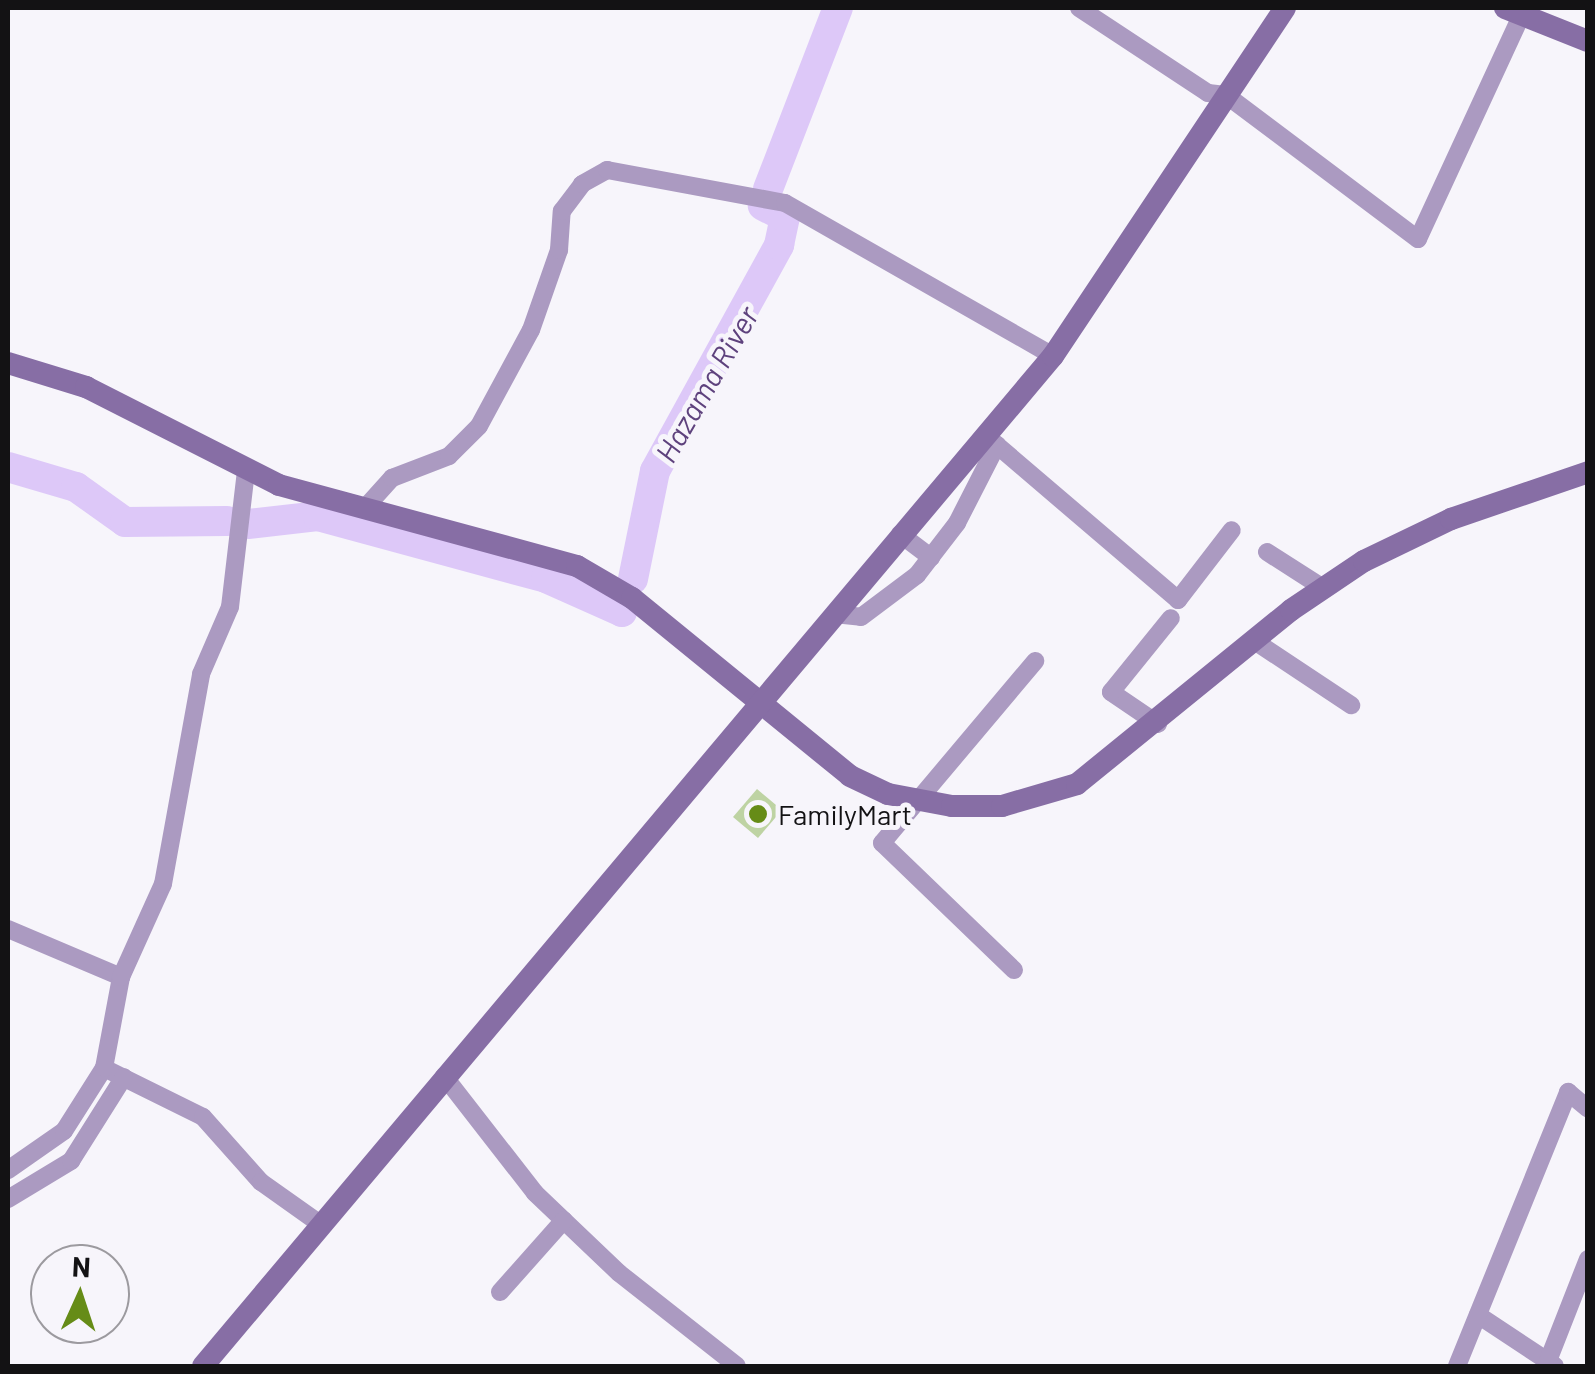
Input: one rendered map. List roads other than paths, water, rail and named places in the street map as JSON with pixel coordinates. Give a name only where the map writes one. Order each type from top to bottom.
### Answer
[{"type":"street","points":[[1079,8],[1208,93],[1226,95],[1418,239],[1514,11],[1588,41]]},
{"type":"street","points":[[203,1366],[900,534],[991,440],[1053,356],[1285,8]]},
{"type":"street","points":[[364,509],[392,478],[449,456],[478,426],[531,330],[559,250],[562,211],[582,184],[606,170],[785,203],[1053,356]]},
{"type":"street","points":[[8,363],[110,398],[246,471],[364,509],[588,572],[632,598],[850,776],[920,802],[976,807],[1050,794],[1100,770],[1253,640],[1323,588],[1427,529],[1588,472]]},
{"type":"street","points":[[991,440],[1178,600],[1232,530]]},
{"type":"street","points":[[834,614],[861,617],[931,557],[991,440]]},
{"type":"street","points":[[8,1170],[64,1131],[104,1068],[121,977],[163,884],[201,674],[230,607],[246,471]]},
{"type":"street","points":[[900,534],[931,557]]},
{"type":"street","points":[[1267,552],[1323,588]]},
{"type":"street","points":[[1158,724],[1110,692],[1171,618]]},
{"type":"street","points":[[1253,640],[1351,705]]},
{"type":"street","points":[[1014,970],[882,843],[1035,661]]},
{"type":"street","points":[[8,929],[121,977]]},
{"type":"street","points":[[104,1068],[203,1117],[261,1182],[320,1224]]},
{"type":"street","points":[[444,1076],[564,1220],[738,1366]]},
{"type":"street","points":[[8,1199],[71,1161],[124,1077]]},
{"type":"street","points":[[1457,1366],[1568,1092],[1588,1109]]},
{"type":"street","points":[[500,1292],[564,1220]]},
{"type":"street","points":[[1478,1315],[1550,1365],[1588,1259]]},
{"type":"waterway","name":"Hazama River","points":[[768,189],[838,8]]},
{"type":"waterway","name":"Hazama River","points":[[633,579],[655,471],[779,245],[785,217],[763,206]]},
{"type":"waterway","name":"Hazama River","points":[[8,467],[76,487],[125,522],[227,521]]},
{"type":"waterway","name":"Hazama River","points":[[248,524],[318,516],[546,578],[622,612],[623,605]]},
{"type":"place","name":"FamilyMart","points":[[758,814]]}]
